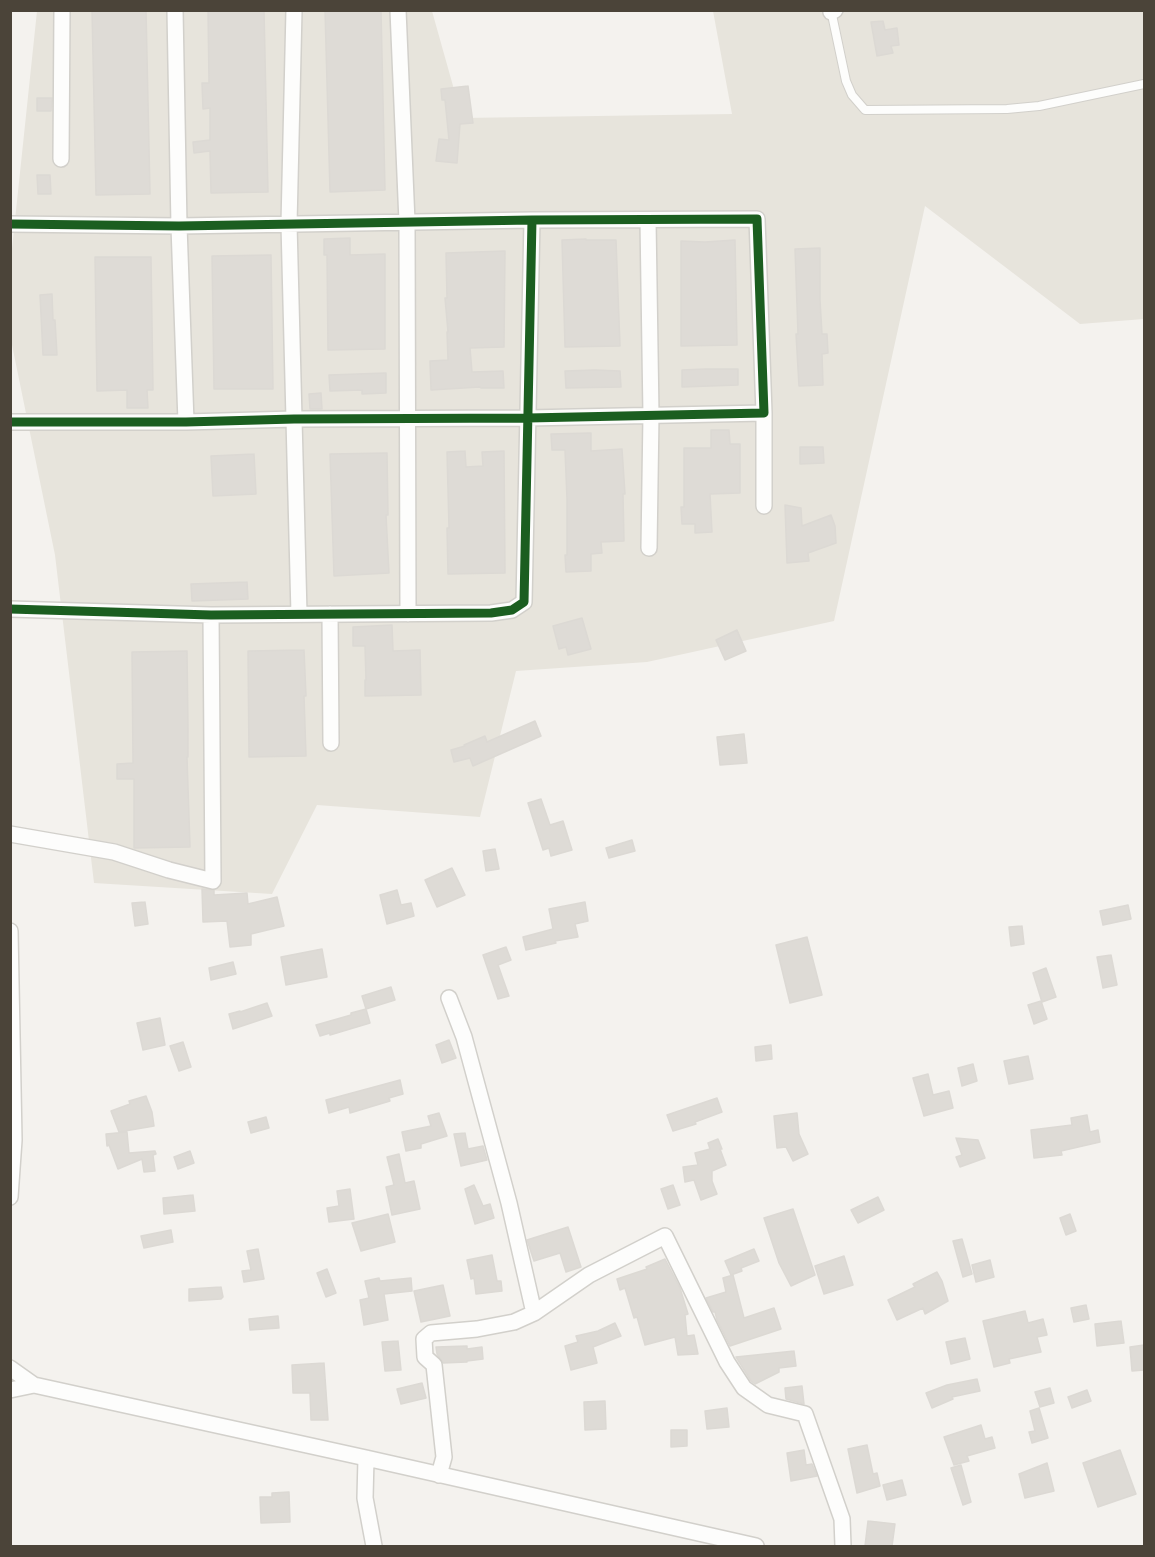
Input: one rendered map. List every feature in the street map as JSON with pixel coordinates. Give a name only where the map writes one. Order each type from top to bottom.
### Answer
[{"type":"street","points":[[61,159],[62,10]]},
{"type":"street","points":[[175,10],[186,422]]},
{"type":"street","points":[[294,10],[289,224],[299,614]]},
{"type":"street","points":[[398,10],[407,222],[408,614]]},
{"type":"street","points":[[10,224],[179,226],[758,219],[764,413],[764,506]]},
{"type":"street","points":[[10,609],[211,615],[491,613],[512,610],[524,602],[532,220]]},
{"type":"street","points":[[648,220],[651,415],[649,548]]},
{"type":"street","points":[[10,422],[528,418],[764,413]]},
{"type":"street","points":[[330,614],[330,743]]},
{"type":"street","points":[[10,834],[114,852],[169,870],[213,881],[211,615]]},
{"type":"street","points":[[10,931],[14,1140],[10,1197]]},
{"type":"street","points":[[449,998],[464,1038],[506,1192],[534,1313]]},
{"type":"street","points":[[439,1475],[444,1457],[434,1365],[425,1357],[424,1339],[430,1333],[477,1329],[514,1322],[534,1313],[589,1275],[665,1236],[727,1362],[744,1388],[768,1405],[805,1414],[842,1519],[843,1546]]},
{"type":"street","points":[[10,1368],[34,1385],[756,1546]]},
{"type":"street","points":[[10,1390],[34,1385]]},
{"type":"street","points":[[366,1458],[365,1498],[374,1546]]},
{"type":"lane","points":[[833,11],[846,81],[852,95],[865,110],[1007,109],[1039,106],[1144,84]]},
{"type":"shaded area","points":[[37,11],[432,11],[462,118],[732,114],[713,11],[1144,11],[1144,319],[1080,324],[925,206],[834,621],[647,662],[516,671],[480,817],[317,805],[272,894],[94,883],[55,555],[11,340],[11,258]]},
{"type":"building","points":[[92,10],[146,10],[150,194],[96,195]]},
{"type":"building","points":[[208,10],[264,10],[268,192],[211,193],[210,151],[194,153],[193,142],[210,140],[210,108],[203,109],[202,83],[209,83]]},
{"type":"building","points":[[325,10],[381,10],[385,190],[330,192]]},
{"type":"building","points":[[883,21],[885,30],[897,28],[899,45],[891,46],[893,53],[877,56],[871,22]]},
{"type":"building","points":[[468,86],[473,123],[460,124],[457,163],[436,161],[439,139],[449,140],[445,100],[442,100],[441,89]]},
{"type":"building","points":[[37,98],[52,98],[51,111],[37,111]]},
{"type":"building","points":[[37,175],[50,175],[51,194],[38,194]]},
{"type":"building","points":[[350,238],[350,255],[385,254],[385,349],[328,350],[327,255],[324,255],[324,239]]},
{"type":"building","points":[[562,240],[616,240],[620,346],[565,347]]},
{"type":"building","points":[[735,240],[737,345],[681,346],[681,241]]},
{"type":"building","points":[[820,248],[822,334],[827,334],[828,353],[822,354],[823,385],[799,386],[795,249]]},
{"type":"building","points":[[505,251],[504,347],[470,348],[472,372],[503,371],[504,388],[431,390],[430,361],[448,360],[445,298],[447,298],[446,253]]},
{"type":"building","points":[[271,255],[273,389],[214,389],[212,256]]},
{"type":"building","points":[[95,257],[151,257],[153,390],[147,390],[148,408],[127,408],[127,390],[97,391]]},
{"type":"building","points":[[52,294],[57,355],[43,355],[40,295]]},
{"type":"building","points":[[738,369],[738,385],[682,387],[682,370]]},
{"type":"building","points":[[565,371],[620,371],[621,387],[566,388]]},
{"type":"building","points":[[386,373],[386,393],[362,394],[362,390],[330,391],[329,375]]},
{"type":"building","points":[[321,393],[322,409],[310,409],[309,394]]},
{"type":"building","points":[[711,430],[729,430],[730,444],[740,444],[740,493],[710,494],[712,532],[695,533],[695,524],[682,524],[684,448],[711,448]]},
{"type":"building","points":[[591,433],[591,451],[622,449],[625,494],[623,494],[624,541],[601,542],[602,553],[591,554],[591,571],[566,572],[565,450],[552,450],[551,434]]},
{"type":"building","points":[[800,447],[823,447],[824,463],[800,464]]},
{"type":"building","points":[[465,451],[466,467],[483,466],[482,452],[504,451],[505,573],[448,574],[447,452]]},
{"type":"building","points":[[387,453],[388,515],[386,515],[389,573],[334,576],[330,454]]},
{"type":"building","points":[[254,454],[256,494],[213,496],[211,456]]},
{"type":"building","points":[[785,505],[801,508],[802,526],[831,515],[835,526],[836,543],[808,553],[809,561],[787,563]]},
{"type":"building","points":[[247,582],[248,599],[192,601],[191,584]]},
{"type":"building","points":[[582,618],[591,649],[568,655],[566,647],[559,649],[553,626]]},
{"type":"building","points":[[392,625],[393,651],[420,650],[421,695],[365,696],[365,646],[353,646],[353,627]]},
{"type":"building","points":[[737,630],[746,651],[725,660],[716,640]]},
{"type":"building","points":[[304,650],[306,756],[249,757],[248,651]]},
{"type":"building","points":[[187,651],[190,847],[134,848],[134,779],[117,779],[117,764],[133,763],[132,652]]},
{"type":"building","points":[[535,721],[541,736],[473,766],[470,758],[454,762],[451,750],[485,736],[487,742]]},
{"type":"building","points":[[744,734],[747,763],[720,765],[717,737]]},
{"type":"building","points":[[541,799],[550,825],[563,821],[572,850],[551,856],[549,848],[543,850],[528,803]]},
{"type":"building","points":[[632,840],[635,851],[609,858],[606,848]]},
{"type":"building","points":[[495,849],[499,869],[486,871],[483,851]]},
{"type":"building","points":[[452,868],[465,895],[437,907],[425,880]]},
{"type":"building","points":[[202,889],[214,890],[214,895],[247,893],[248,904],[277,897],[284,926],[251,934],[251,945],[230,947],[227,921],[203,922]]},
{"type":"building","points":[[397,890],[401,905],[411,903],[414,916],[387,924],[380,895]]},
{"type":"building","points":[[145,902],[148,924],[135,926],[132,903]]},
{"type":"building","points":[[585,902],[588,921],[575,924],[578,937],[526,950],[523,937],[553,929],[549,909]]},
{"type":"building","points":[[1128,905],[1131,919],[1103,925],[1100,911]]},
{"type":"building","points":[[1022,926],[1024,944],[1011,946],[1009,927]]},
{"type":"building","points":[[807,937],[822,995],[790,1003],[776,945]]},
{"type":"building","points":[[506,947],[511,960],[498,965],[509,996],[498,999],[483,955]]},
{"type":"building","points":[[322,949],[327,977],[286,985],[281,957]]},
{"type":"building","points":[[1111,955],[1117,985],[1103,988],[1097,957]]},
{"type":"building","points":[[233,962],[236,974],[211,980],[209,968]]},
{"type":"building","points":[[1046,968],[1056,997],[1042,1002],[1033,973]]},
{"type":"building","points":[[391,987],[395,1000],[366,1009],[362,996]]},
{"type":"building","points":[[1041,1001],[1047,1019],[1034,1024],[1028,1005]]},
{"type":"building","points":[[267,1003],[272,1016],[233,1029],[229,1014]]},
{"type":"building","points":[[366,1009],[370,1023],[320,1036],[316,1025]]},
{"type":"building","points":[[160,1018],[165,1045],[143,1050],[137,1023]]},
{"type":"building","points":[[449,1040],[456,1058],[442,1063],[436,1045]]},
{"type":"building","points":[[183,1042],[191,1067],[179,1071],[170,1046]]},
{"type":"building","points":[[771,1045],[772,1059],[756,1061],[755,1047]]},
{"type":"building","points":[[1028,1056],[1033,1079],[1009,1084],[1004,1061]]},
{"type":"building","points":[[973,1064],[977,1081],[962,1086],[958,1068]]},
{"type":"building","points":[[928,1074],[933,1095],[949,1091],[953,1108],[924,1116],[913,1078]]},
{"type":"building","points":[[400,1080],[403,1094],[389,1098],[390,1101],[350,1113],[349,1107],[329,1113],[326,1100]]},
{"type":"building","points":[[146,1096],[154,1126],[119,1132],[111,1111],[130,1104],[129,1101]]},
{"type":"building","points":[[717,1098],[722,1112],[673,1131],[667,1115]]},
{"type":"building","points":[[439,1113],[447,1136],[421,1144],[421,1148],[406,1151],[402,1132],[431,1126],[428,1116]]},
{"type":"building","points":[[797,1113],[799,1134],[808,1154],[793,1161],[786,1147],[777,1148],[774,1116]]},
{"type":"building","points":[[1087,1115],[1090,1132],[1098,1130],[1100,1142],[1061,1151],[1062,1155],[1034,1158],[1031,1130],[1072,1125],[1071,1118]]},
{"type":"building","points":[[266,1117],[269,1128],[251,1133],[248,1122]]},
{"type":"building","points":[[127,1132],[129,1153],[155,1151],[156,1154],[153,1155],[155,1171],[144,1172],[142,1159],[118,1169],[109,1145],[107,1146],[106,1134]]},
{"type":"building","points":[[465,1133],[468,1149],[483,1146],[487,1160],[461,1166],[454,1134]]},
{"type":"building","points":[[956,1138],[978,1140],[985,1158],[960,1167],[956,1157],[962,1155]]},
{"type":"building","points":[[718,1139],[726,1165],[712,1171],[712,1181],[717,1194],[701,1200],[694,1180],[685,1182],[683,1167],[698,1165],[695,1153],[710,1149],[708,1143]]},
{"type":"building","points":[[190,1151],[194,1163],[178,1169],[174,1157]]},
{"type":"building","points":[[399,1154],[405,1183],[414,1181],[420,1209],[392,1215],[386,1187],[394,1185],[387,1157]]},
{"type":"building","points":[[474,1185],[483,1206],[490,1204],[494,1218],[475,1224],[465,1189]]},
{"type":"building","points":[[673,1185],[680,1205],[668,1209],[661,1189]]},
{"type":"building","points":[[350,1189],[354,1219],[329,1222],[327,1208],[339,1206],[337,1191]]},
{"type":"building","points":[[193,1195],[195,1211],[164,1214],[163,1198]]},
{"type":"building","points":[[878,1197],[884,1210],[858,1223],[851,1210]]},
{"type":"building","points":[[793,1209],[815,1275],[791,1286],[779,1263],[764,1218]]},
{"type":"building","points":[[388,1214],[395,1242],[361,1251],[352,1223]]},
{"type":"building","points":[[1070,1214],[1076,1231],[1066,1235],[1060,1218]]},
{"type":"building","points":[[568,1227],[581,1267],[566,1272],[560,1253],[534,1261],[527,1240]]},
{"type":"building","points":[[171,1230],[173,1242],[144,1248],[141,1236]]},
{"type":"building","points":[[962,1239],[972,1274],[963,1277],[953,1241]]},
{"type":"building","points":[[258,1249],[264,1279],[244,1282],[242,1271],[251,1270],[247,1251]]},
{"type":"building","points":[[754,1249],[759,1261],[731,1275],[725,1261]]},
{"type":"building","points":[[492,1255],[497,1281],[501,1281],[502,1291],[476,1294],[474,1278],[471,1279],[467,1260]]},
{"type":"building","points":[[844,1256],[853,1285],[824,1294],[815,1266]]},
{"type":"building","points":[[665,1259],[680,1288],[688,1314],[685,1315],[687,1336],[694,1335],[698,1354],[678,1355],[675,1337],[645,1345],[625,1288],[620,1290],[617,1279],[647,1269],[646,1267]]},
{"type":"building","points":[[990,1260],[994,1277],[976,1282],[972,1265]]},
{"type":"building","points":[[327,1269],[336,1293],[326,1297],[317,1273]]},
{"type":"building","points":[[937,1272],[948,1301],[925,1314],[923,1308],[897,1320],[888,1300],[915,1287],[913,1284]]},
{"type":"building","points":[[733,1275],[744,1318],[774,1308],[781,1329],[730,1346],[706,1298],[726,1292],[723,1278]]},
{"type":"building","points":[[379,1278],[380,1281],[411,1278],[412,1291],[384,1294],[388,1320],[364,1325],[360,1300],[369,1298],[365,1281]]},
{"type":"building","points":[[443,1285],[450,1316],[421,1322],[414,1291]]},
{"type":"building","points":[[221,1287],[223,1297],[221,1299],[189,1301],[189,1289]]},
{"type":"building","points":[[1086,1305],[1089,1319],[1074,1322],[1071,1308]]},
{"type":"building","points":[[1025,1311],[1028,1323],[1043,1319],[1047,1335],[1037,1337],[1041,1352],[1009,1359],[1010,1363],[994,1367],[983,1321]]},
{"type":"building","points":[[278,1316],[279,1328],[250,1330],[249,1319]]},
{"type":"building","points":[[1121,1321],[1124,1343],[1097,1346],[1095,1324]]},
{"type":"building","points":[[615,1323],[621,1336],[593,1347],[597,1363],[571,1370],[565,1346],[578,1342],[576,1336],[598,1331]]},
{"type":"building","points":[[965,1338],[970,1359],[951,1364],[946,1342]]},
{"type":"building","points":[[398,1341],[401,1370],[385,1371],[382,1342]]},
{"type":"building","points":[[1144,1345],[1144,1370],[1132,1371],[1130,1347]]},
{"type":"building","points":[[467,1346],[467,1349],[482,1347],[483,1359],[443,1363],[437,1354],[436,1347]]},
{"type":"building","points":[[794,1351],[796,1366],[779,1368],[779,1372],[755,1384],[736,1357]]},
{"type":"building","points":[[324,1363],[328,1420],[311,1420],[310,1393],[293,1393],[292,1365]]},
{"type":"building","points":[[977,1379],[980,1391],[952,1397],[953,1399],[932,1408],[926,1393],[947,1385]]},
{"type":"building","points":[[422,1383],[426,1398],[401,1404],[397,1389]]},
{"type":"building","points":[[802,1386],[804,1404],[786,1399],[785,1388]]},
{"type":"building","points":[[1050,1388],[1054,1403],[1040,1407],[1035,1392]]},
{"type":"building","points":[[1087,1390],[1091,1401],[1072,1408],[1068,1397]]},
{"type":"building","points":[[605,1401],[606,1429],[585,1430],[584,1402]]},
{"type":"building","points":[[727,1408],[729,1427],[707,1429],[705,1411]]},
{"type":"building","points":[[1039,1408],[1048,1438],[1032,1443],[1029,1432],[1035,1431],[1030,1411]]},
{"type":"building","points":[[981,1425],[985,1439],[992,1437],[995,1448],[967,1456],[969,1461],[954,1465],[944,1437]]},
{"type":"building","points":[[671,1430],[687,1430],[687,1446],[671,1447]]},
{"type":"building","points":[[867,1445],[873,1474],[877,1473],[880,1486],[857,1493],[848,1449]]},
{"type":"building","points":[[804,1450],[806,1465],[812,1464],[817,1476],[791,1481],[787,1453]]},
{"type":"building","points":[[1120,1450],[1136,1494],[1098,1507],[1083,1463]]},
{"type":"building","points":[[1047,1463],[1054,1491],[1025,1498],[1019,1474]]},
{"type":"building","points":[[961,1465],[971,1502],[963,1505],[951,1468]]},
{"type":"building","points":[[902,1480],[906,1495],[887,1500],[883,1485]]},
{"type":"building","points":[[289,1492],[290,1522],[261,1523],[260,1497],[272,1497],[272,1493]]},
{"type":"building","points":[[868,1521],[895,1524],[892,1546],[865,1546]]},
{"type":"cycle path","points":[[10,224],[179,226],[757,219],[764,413],[528,418],[10,422]]},
{"type":"cycle path","points":[[10,609],[211,615],[491,613],[512,610],[524,602],[532,220]]}]
